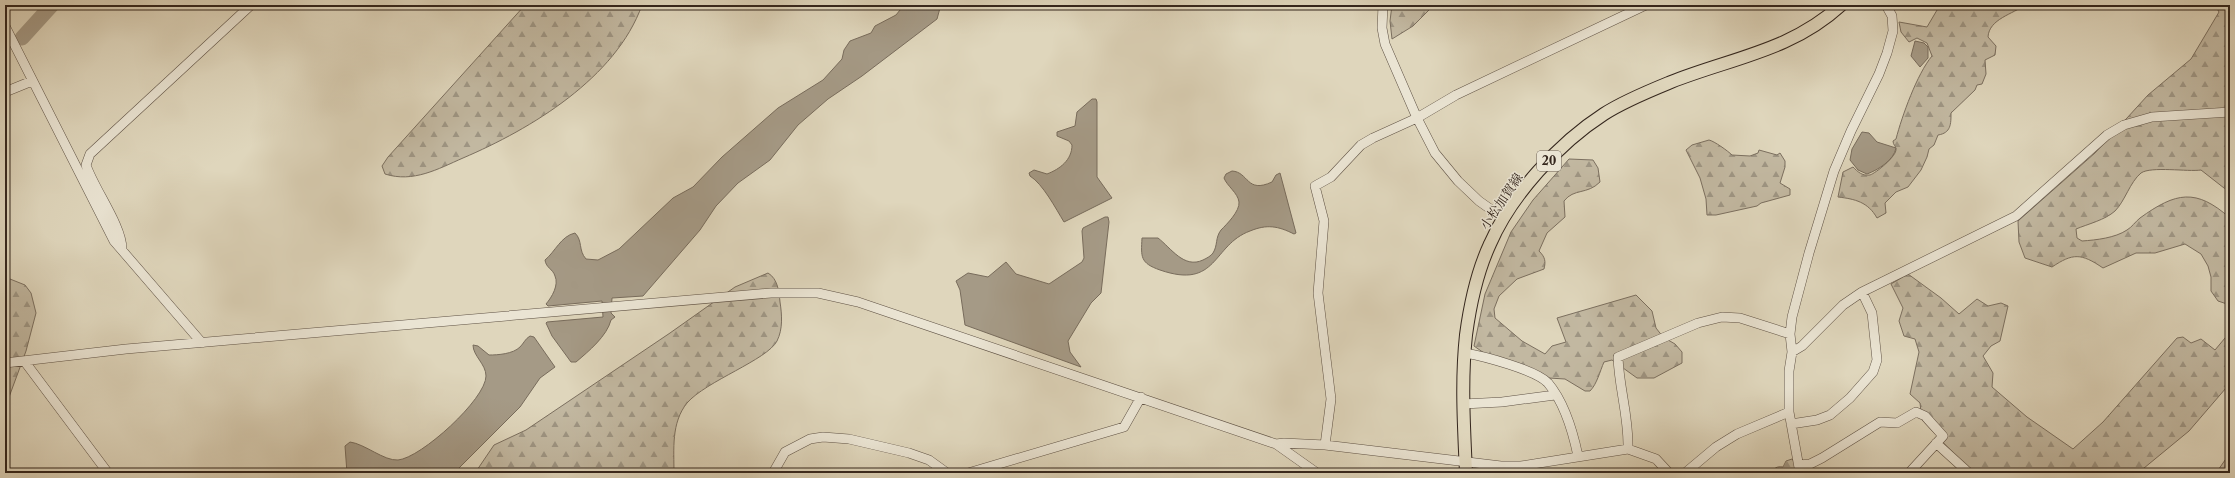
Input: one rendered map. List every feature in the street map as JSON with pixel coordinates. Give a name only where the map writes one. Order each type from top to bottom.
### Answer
[{"type":"main road","name":"小松加賀線","points":[[1466,468],[1463,404],[1466,334],[1478,276],[1490,244],[1503,218],[1534,177],[1550,160],[1605,113],[1672,82],[1741,60],[1797,37],[1827,17],[1841,5]]},
{"type":"street","points":[[122,249],[122,242],[118,230],[86,165],[90,154],[250,5]]},
{"type":"street","points":[[1383,5],[1382,28],[1386,44],[1417,118],[1435,153],[1458,181],[1479,201],[1503,218]]},
{"type":"street","points":[[1325,445],[1331,399],[1318,293],[1324,221],[1315,186],[1331,177],[1360,145],[1417,118],[1456,95],[1646,5]]},
{"type":"street","points":[[1886,5],[1892,16],[1892,31],[1887,53],[1880,74],[1851,131],[1834,171],[1796,295],[1790,334],[1792,352],[1789,371],[1789,412],[1800,469],[1822,458],[1880,422],[1897,423],[1916,412],[1925,416],[1942,436],[1909,473]]},
{"type":"street","points":[[5,26],[114,241],[202,342]]},
{"type":"street","points":[[5,92],[32,81]]},
{"type":"street","points":[[1792,352],[1802,346],[1843,305],[1862,292],[2016,216],[2107,135],[2124,125],[2152,117],[2230,112]]},
{"type":"street","points":[[1791,424],[1817,420],[1830,414],[1850,398],[1873,372],[1877,360],[1872,313],[1862,292]]},
{"type":"street","points":[[5,363],[202,342],[697,299],[771,293],[818,293],[840,296],[1276,444],[1317,473]]},
{"type":"street","points":[[1628,449],[1628,429],[1618,372],[1618,357],[1698,323],[1722,318],[1746,320],[1790,334]]},
{"type":"street","points":[[1465,353],[1479,355],[1534,374],[1548,384],[1566,415],[1578,456]]},
{"type":"street","points":[[25,362],[108,473]]},
{"type":"street","points":[[1463,404],[1502,402],[1555,395]]},
{"type":"street","points":[[968,473],[978,472],[1124,427],[1141,397]]},
{"type":"street","points":[[1684,473],[1716,446],[1737,434],[1789,412]]},
{"type":"street","points":[[773,473],[785,452],[810,439],[823,436],[849,439],[909,453],[929,460],[947,473]]},
{"type":"street","points":[[1276,444],[1284,442],[1325,445],[1466,468],[1521,466],[1628,449],[1656,459],[1669,473]]},
{"type":"street","points":[[1936,443],[1969,473]]},
{"type":"green space","points":[[525,5],[642,5],[630,31],[613,56],[592,78],[543,116],[489,146],[425,174],[405,177],[385,174],[382,166],[388,157]]},
{"type":"green space","points":[[1392,5],[1434,5],[1413,26],[1392,39],[1390,21]]},
{"type":"green space","points":[[1940,5],[2025,5],[1997,21],[1989,31],[1988,37],[1996,46],[1995,55],[1985,60],[1986,74],[1982,84],[1977,85],[1975,90],[1951,113],[1951,121],[1948,130],[1938,135],[1934,145],[1929,149],[1921,170],[1908,187],[1896,192],[1885,203],[1886,213],[1877,218],[1870,208],[1860,202],[1838,197],[1843,172],[1853,167],[1862,174],[1870,175],[1886,164],[1893,156],[1896,148],[1893,141],[1896,139],[1906,107],[1921,73],[1932,56],[1927,43],[1917,38],[1909,42],[1901,32],[1899,22],[1927,27]]},
{"type":"green space","points":[[2215,5],[2230,5],[2230,190],[2224,188],[2201,170],[2146,171],[2137,177],[2115,211],[2101,219],[2076,229],[2077,238],[2082,241],[2105,238],[2122,233],[2153,209],[2175,199],[2186,197],[2196,198],[2207,202],[2218,208],[2230,218],[2230,305],[2218,301],[2211,291],[2211,277],[2208,266],[2201,254],[2185,244],[2155,253],[2136,253],[2103,268],[2083,257],[2072,257],[2059,262],[2052,267],[2025,258],[2019,242],[2018,221],[2095,153],[2148,95],[2191,59],[2219,12]]},
{"type":"green space","points":[[1709,140],[1721,146],[1732,155],[1750,156],[1758,153],[1759,150],[1777,155],[1780,153],[1785,161],[1785,167],[1780,183],[1790,189],[1790,195],[1761,203],[1757,206],[1716,215],[1707,215],[1706,199],[1700,178],[1686,150],[1692,145]]},
{"type":"green space","points":[[1569,159],[1593,160],[1598,168],[1600,182],[1590,189],[1572,194],[1564,201],[1565,217],[1547,233],[1539,251],[1543,255],[1545,264],[1544,269],[1517,279],[1499,296],[1494,309],[1495,318],[1522,341],[1545,354],[1552,346],[1566,342],[1557,318],[1636,295],[1652,311],[1656,328],[1663,337],[1675,344],[1682,352],[1682,363],[1654,378],[1637,378],[1612,360],[1604,362],[1592,388],[1590,391],[1585,391],[1565,379],[1549,378],[1484,353],[1474,346],[1485,294],[1511,232],[1533,200]]},
{"type":"green space","points":[[768,273],[776,282],[779,294],[782,322],[777,341],[761,356],[708,387],[687,403],[678,419],[674,436],[674,473],[475,473],[494,445],[526,430],[670,333],[735,287]]},
{"type":"green space","points":[[1908,274],[1941,298],[1959,314],[1977,299],[1988,306],[2001,303],[2008,306],[2000,341],[1991,346],[1983,356],[1993,373],[1992,387],[2027,417],[2073,449],[2103,422],[2177,338],[2183,337],[2191,343],[2201,339],[2215,350],[2230,332],[2230,387],[2226,388],[2189,431],[2138,473],[1972,473],[1922,420],[1920,403],[1910,394],[1919,352],[1915,339],[1904,336],[1899,321],[1903,308],[1891,284]]},
{"type":"green space","points":[[5,277],[25,285],[31,293],[36,313],[26,351],[5,408]]},
{"type":"green space","points":[[2230,453],[2230,473],[2216,473]]},
{"type":"green space","points":[[1792,459],[1804,473],[1771,473],[1777,467],[1783,467],[1786,461]]},
{"type":"shaded area","points":[[904,5],[946,5],[940,8],[937,19],[862,76],[828,99],[798,125],[770,160],[738,183],[716,206],[700,230],[643,296],[612,298],[611,313],[615,317],[611,320],[606,332],[581,358],[576,362],[571,362],[552,336],[546,323],[603,317],[602,301],[548,306],[546,304],[553,294],[556,280],[545,260],[562,241],[566,237],[575,233],[579,239],[582,252],[586,259],[598,260],[619,249],[673,198],[693,187],[722,157],[778,108],[823,80],[842,59],[844,50],[850,41],[871,33],[875,26],[896,15]]},
{"type":"shaded area","points":[[1915,41],[1924,43],[1928,47],[1928,58],[1920,67],[1911,56]]},
{"type":"shaded area","points":[[1092,99],[1096,99],[1097,102],[1097,177],[1112,198],[1064,222],[1040,185],[1030,176],[1029,173],[1034,170],[1047,174],[1061,167],[1068,159],[1072,145],[1069,141],[1057,136],[1057,132],[1075,126],[1077,112]]},
{"type":"shaded area","points":[[1862,132],[1869,133],[1877,142],[1896,148],[1889,160],[1876,170],[1867,174],[1858,170],[1850,160],[1852,149]]},
{"type":"shaded area","points":[[1232,171],[1238,172],[1252,184],[1257,185],[1264,185],[1272,182],[1276,175],[1280,173],[1296,233],[1294,234],[1283,229],[1272,227],[1262,227],[1250,231],[1228,246],[1204,270],[1193,274],[1179,275],[1160,270],[1145,262],[1142,255],[1142,238],[1158,238],[1178,256],[1190,262],[1203,260],[1212,254],[1216,247],[1219,233],[1233,217],[1239,206],[1237,196],[1224,178],[1226,174]]},
{"type":"shaded area","points":[[1105,217],[1108,217],[1109,222],[1101,293],[1091,303],[1068,341],[1070,352],[1081,367],[965,325],[960,290],[956,281],[968,273],[988,277],[1006,262],[1016,274],[1049,284],[1082,262],[1084,258],[1083,228]]},
{"type":"shaded area","points":[[530,336],[534,337],[555,367],[540,378],[520,407],[454,473],[347,473],[345,446],[350,442],[356,443],[387,458],[398,460],[408,457],[421,449],[451,426],[475,399],[483,386],[486,376],[484,368],[475,353],[473,345],[478,346],[489,355],[509,353],[521,346]]},
{"type":"waterway","points":[[22,38],[52,5]]}]
